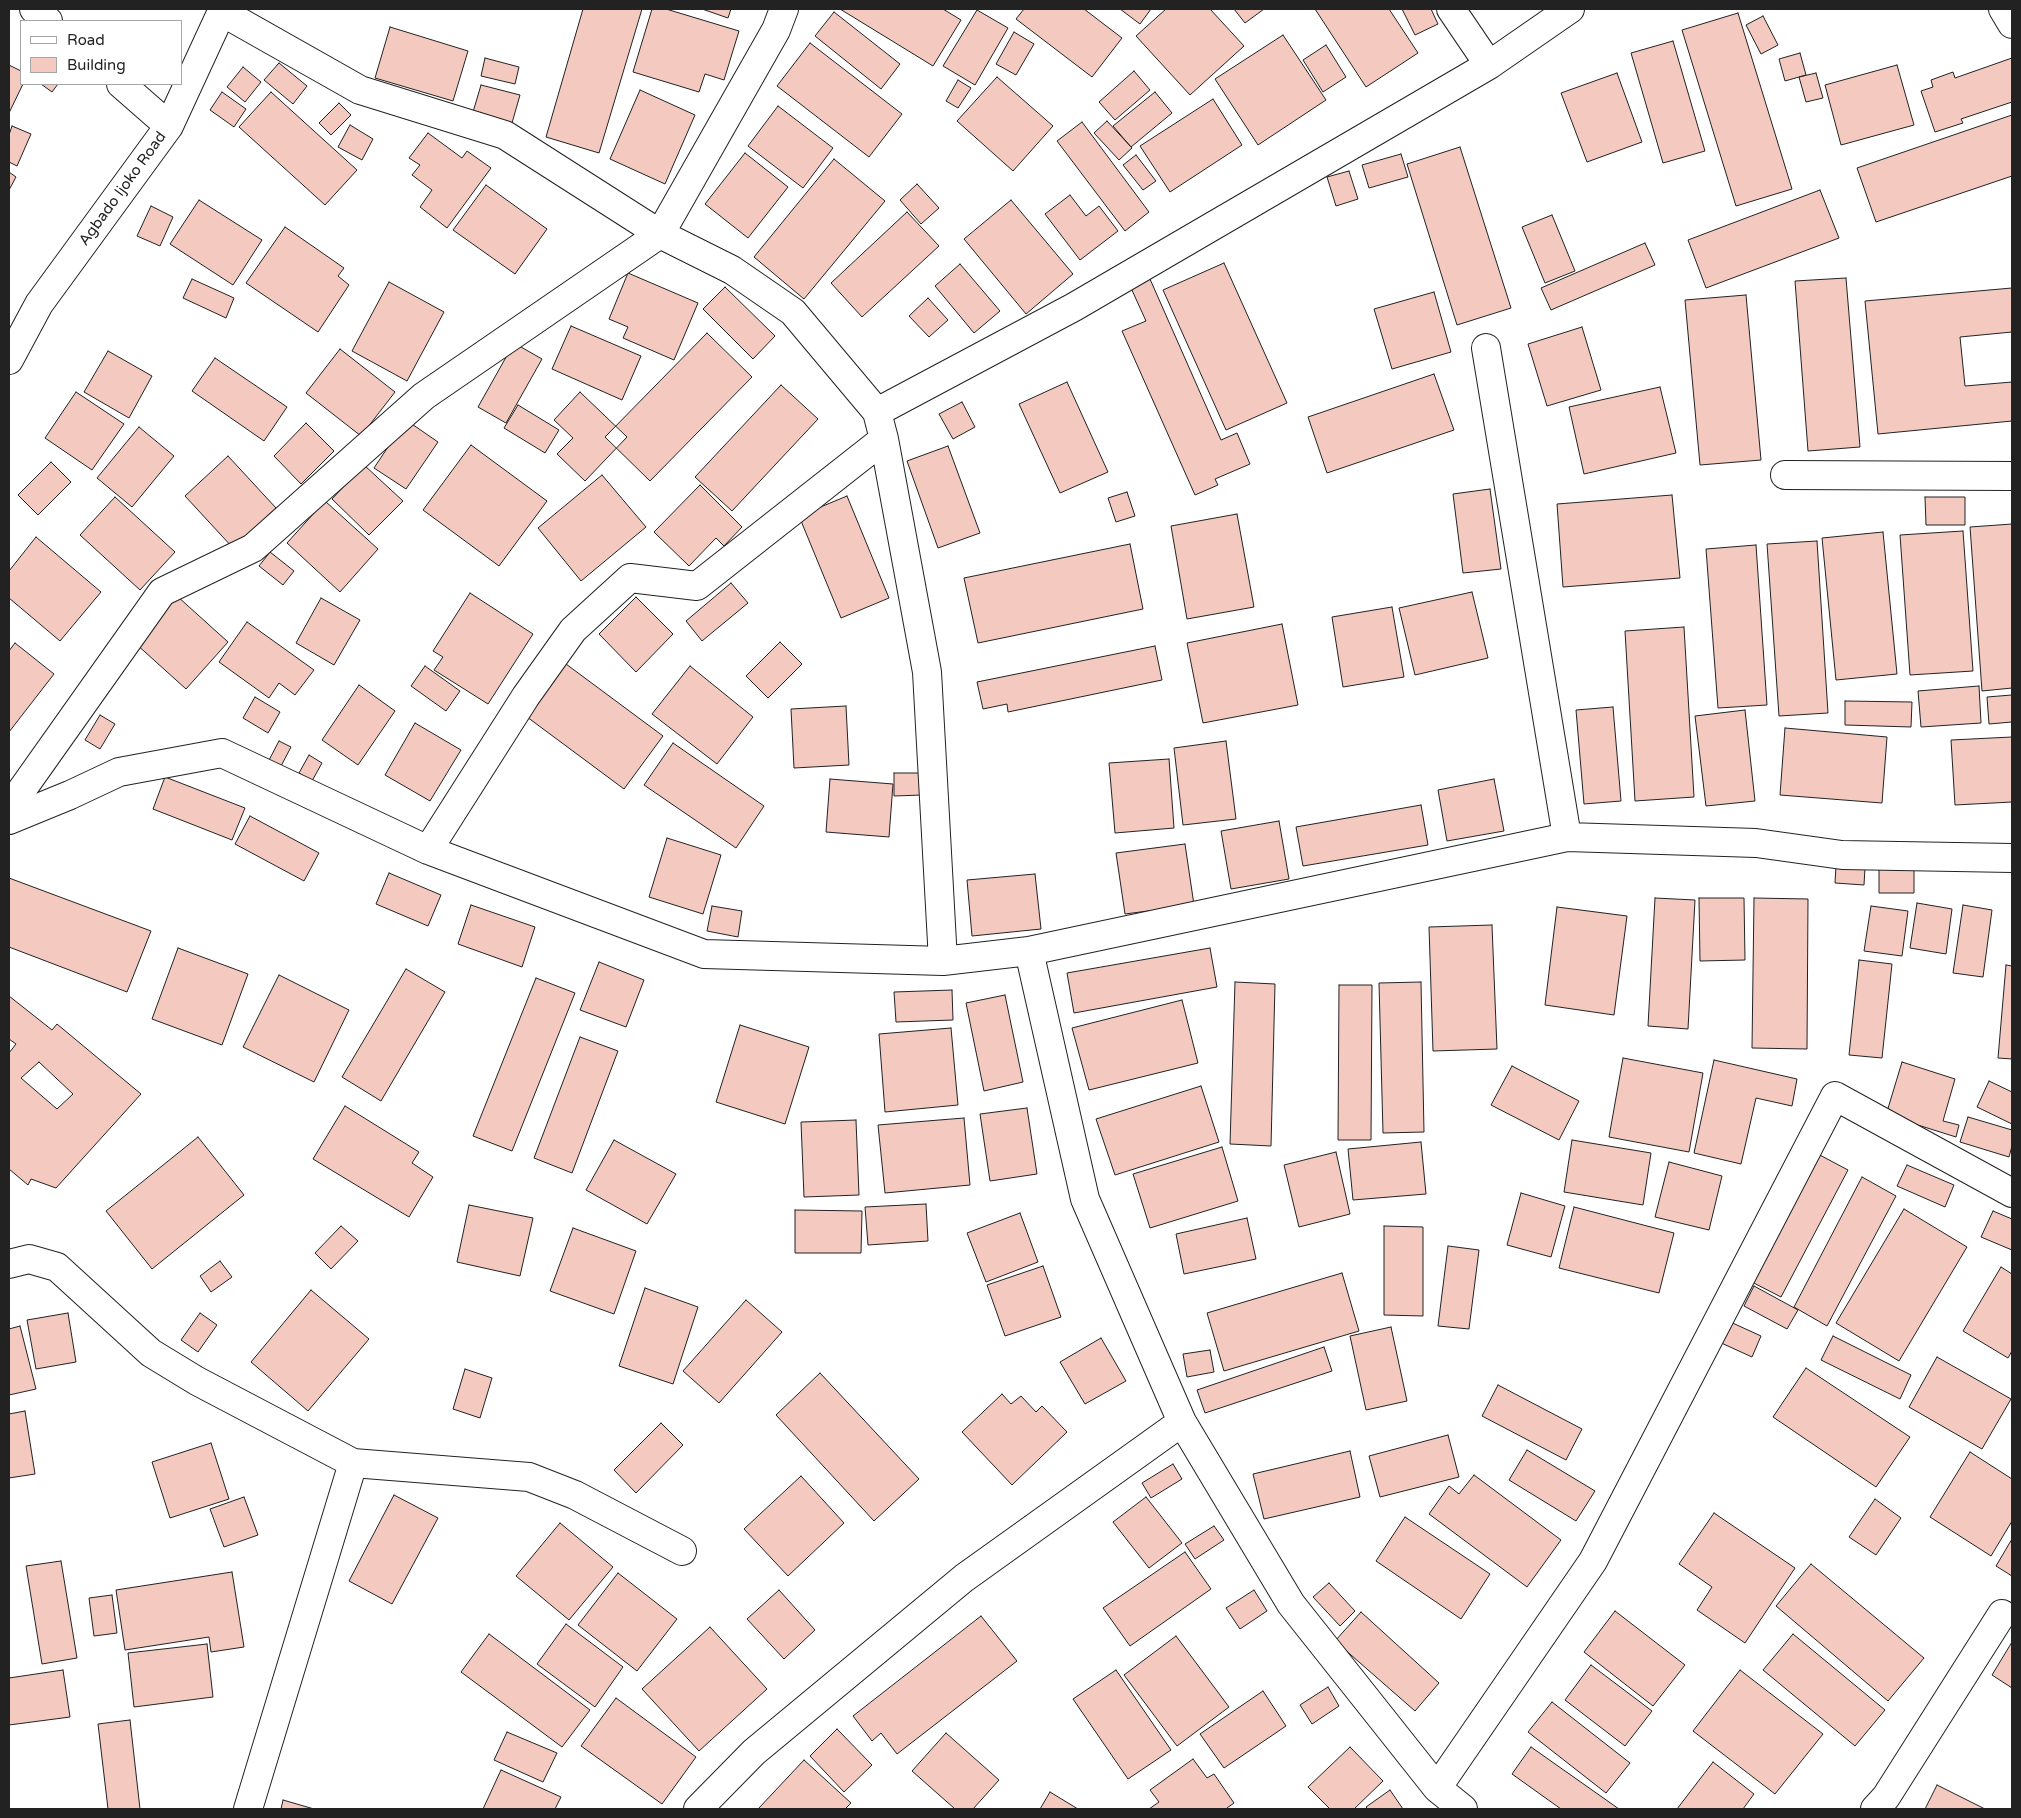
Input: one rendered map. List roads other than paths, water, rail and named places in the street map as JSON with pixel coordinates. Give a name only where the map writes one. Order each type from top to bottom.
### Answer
[{"type":"street","points":[[34,9],[47,20]]},
{"type":"street","points":[[9,808],[162,592],[253,548],[424,396],[660,234],[776,30],[784,9]]},
{"type":"street","points":[[1451,9],[1489,65]]},
{"type":"street","points":[[877,412],[1074,307],[1489,65],[1570,9]]},
{"type":"street","points":[[2003,9],[2012,24]]},
{"type":"street","points":[[223,10],[360,90],[505,135],[660,234],[732,270],[793,312],[877,412],[884,438],[927,672],[943,961]]},
{"type":"street","name":"Agbado Ijoko Road","points":[[9,360],[39,304],[170,126],[223,10]]},
{"type":"street","points":[[121,85],[170,126]]},
{"type":"street","points":[[1486,348],[1567,837]]},
{"type":"street","points":[[428,850],[526,696],[573,630],[630,578],[697,586],[884,438]]},
{"type":"street","points":[[1785,475],[2012,476]]},
{"type":"street","points":[[9,820],[119,772],[222,753],[428,850],[704,954],[943,961],[1029,951],[1567,837],[1756,843],[1842,855],[2012,858]]},
{"type":"street","points":[[1029,951],[1084,1199],[1182,1422],[1291,1604],[1437,1788],[1463,1809]]},
{"type":"street","points":[[1437,1788],[1593,1561],[1835,1096],[2012,1193]]},
{"type":"street","points":[[9,1264],[29,1259],[57,1267],[151,1353],[197,1381],[353,1463],[529,1477],[575,1495],[682,1551]]},
{"type":"street","points":[[698,1809],[754,1752],[964,1578],[1182,1422]]},
{"type":"street","points":[[248,1809],[353,1463]]},
{"type":"street","points":[[1875,1809],[1886,1797],[2002,1614]]}]
